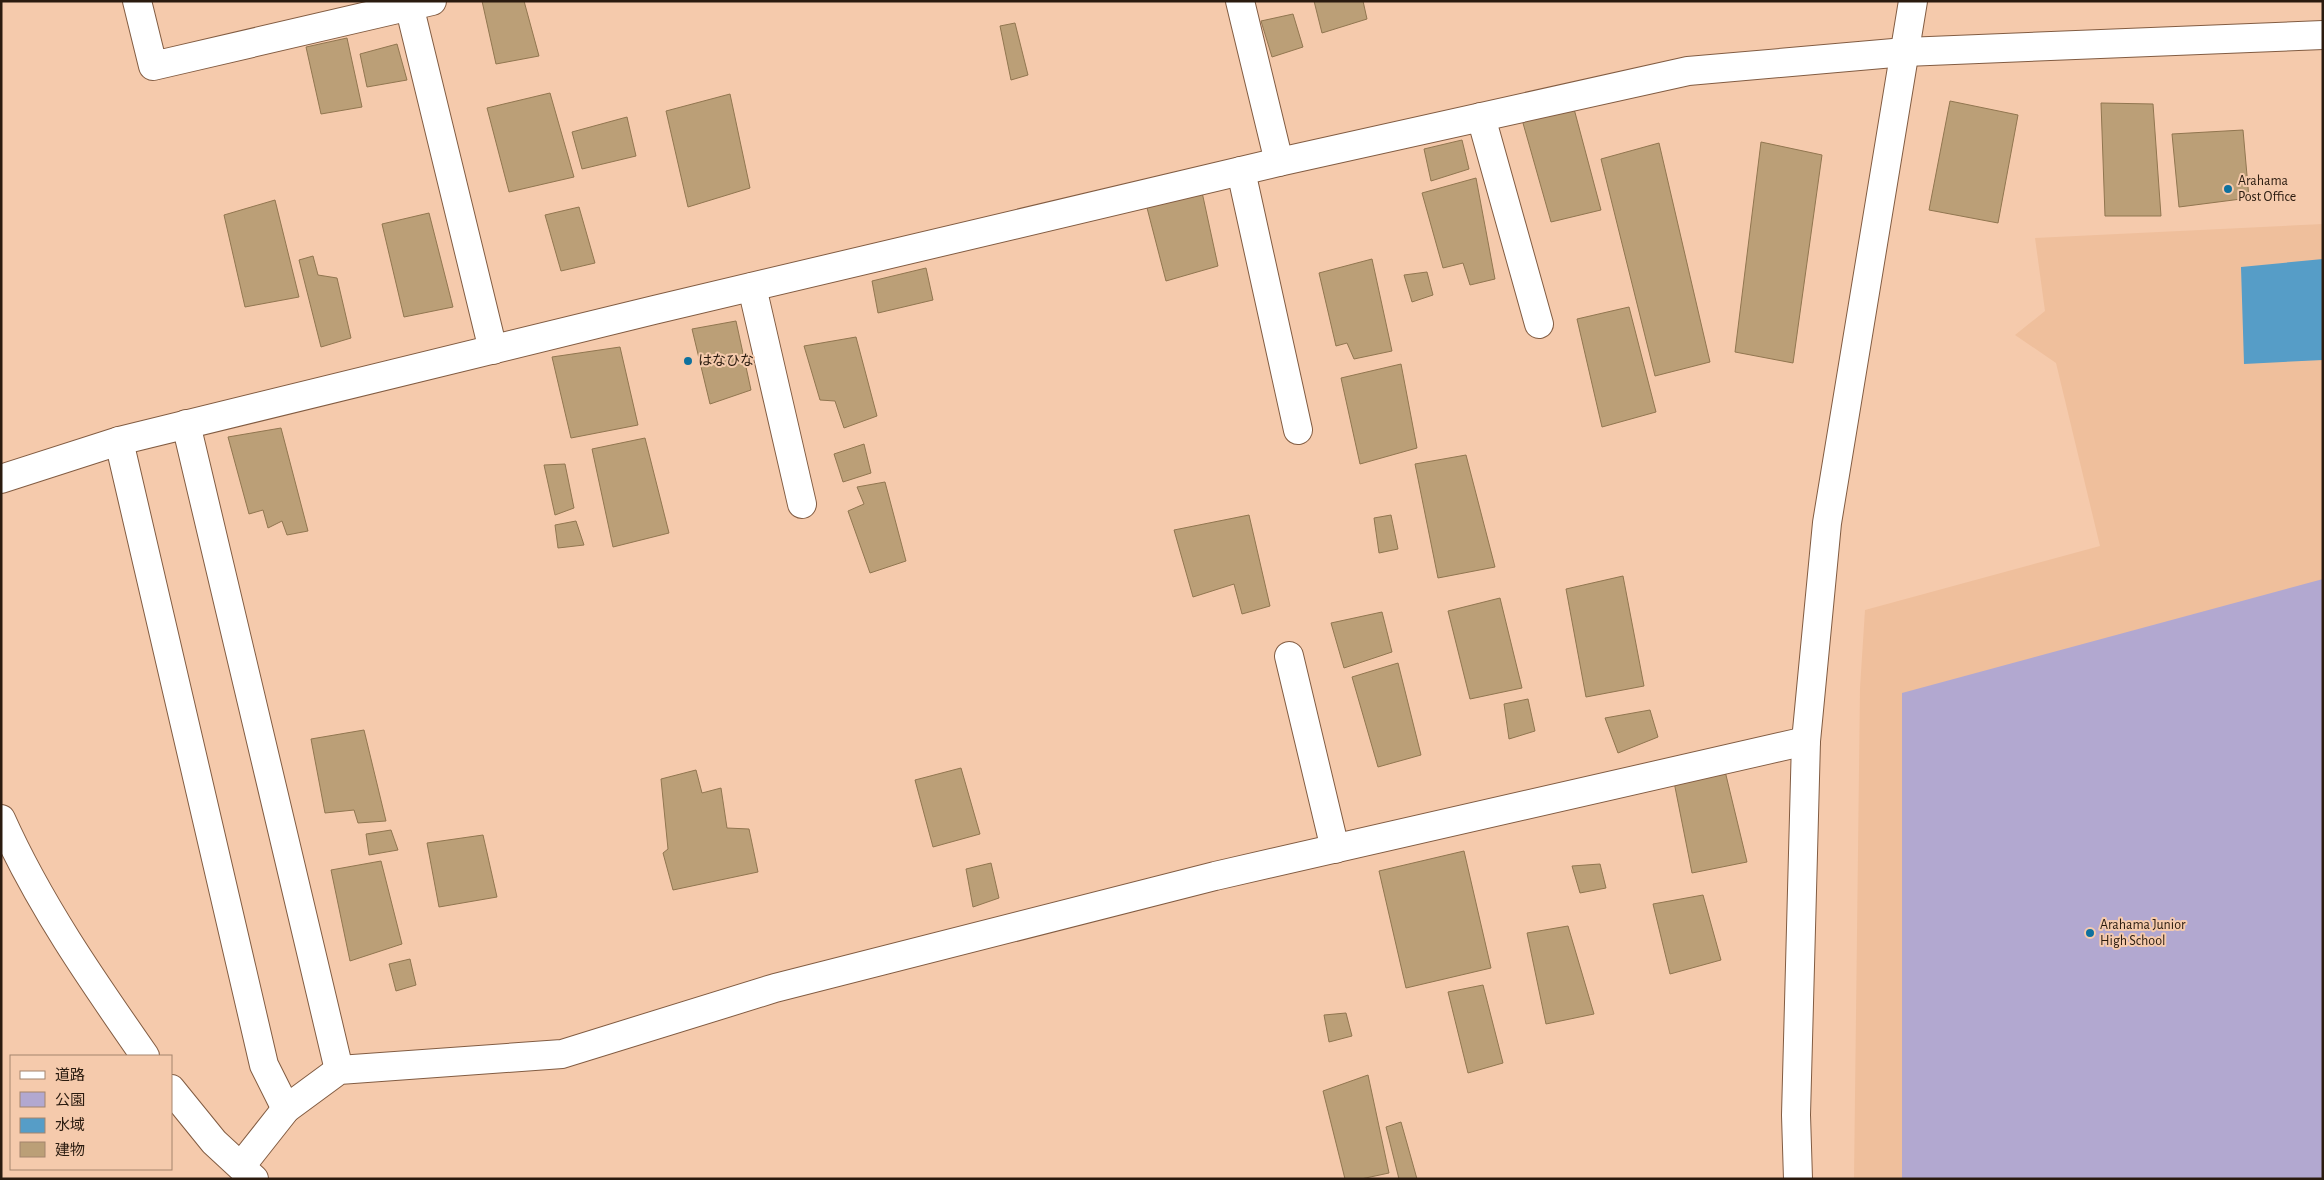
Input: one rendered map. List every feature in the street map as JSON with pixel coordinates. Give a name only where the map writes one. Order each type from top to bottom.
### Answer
[{"type":"street","points":[[137,1],[153,66],[416,3],[493,350]]},
{"type":"street","points":[[1240,1],[1279,162]]},
{"type":"street","points":[[1798,1179],[1796,1115],[1806,741],[1827,523],[1913,1]]},
{"type":"street","points":[[1,479],[119,441],[752,287],[1279,162],[1688,71],[1905,52],[2323,34]]},
{"type":"street","points":[[1481,117],[1539,324]]},
{"type":"street","points":[[1241,171],[1298,430]]},
{"type":"street","points":[[752,287],[802,504]]},
{"type":"street","points":[[186,424],[339,1070]]},
{"type":"street","points":[[119,441],[264,1065],[286,1109]]},
{"type":"street","points":[[1289,656],[1335,849]]},
{"type":"street","points":[[172,1090],[214,1142],[248,1172],[286,1109],[339,1070],[562,1054],[775,988],[1214,876],[1806,741]]},
{"type":"street","points":[[1,819],[22,865],[75,954],[144,1055]]},
{"type":"shaded area","name":"Arahama Junior High School","points":[[2323,224],[2323,1179],[1854,1179],[1860,688],[1865,610],[2100,546],[2056,363],[2015,335],[2045,311],[2035,238]]},
{"type":"green space","name":"Arahama Junior High School","points":[[2323,579],[2323,1179],[1902,1179],[1902,693]]},
{"type":"water","points":[[2323,259],[2323,360],[2244,364],[2241,267]]},
{"type":"building","points":[[482,1],[524,1],[539,56],[496,64]]},
{"type":"building","points":[[1314,1],[1363,1],[1367,19],[1322,33]]},
{"type":"building","points":[[1293,14],[1303,47],[1272,57],[1261,21]]},
{"type":"building","points":[[1015,23],[1028,75],[1011,80],[1000,26]]},
{"type":"building","points":[[347,38],[362,107],[321,114],[306,47]]},
{"type":"building","points":[[397,44],[407,80],[367,87],[360,54]]},
{"type":"building","points":[[550,93],[574,177],[509,192],[487,108]]},
{"type":"building","points":[[730,94],[750,188],[688,207],[666,111]]},
{"type":"building","points":[[1950,101],[2018,115],[1998,223],[1929,210]]},
{"type":"building","points":[[2101,103],[2153,104],[2161,216],[2105,216]]},
{"type":"building","points":[[1573,105],[1601,210],[1551,222],[1521,116]]},
{"type":"building","points":[[627,117],[636,156],[582,169],[572,132]]},
{"type":"building","points":[[2243,130],[2249,198],[2179,207],[2172,134]]},
{"type":"building","points":[[1462,140],[1469,169],[1431,181],[1424,149]]},
{"type":"building","points":[[1761,142],[1822,155],[1793,363],[1735,352]]},
{"type":"building","points":[[1659,143],[1710,362],[1655,376],[1601,159]]},
{"type":"building","points":[[1476,178],[1495,279],[1470,285],[1463,263],[1443,268],[1422,193]]},
{"type":"building","points":[[1202,192],[1218,266],[1166,281],[1146,204]]},
{"type":"building","points":[[275,200],[299,297],[245,307],[224,215]]},
{"type":"building","points":[[579,207],[595,263],[561,271],[545,215]]},
{"type":"building","points":[[429,213],[453,307],[404,317],[382,224]]},
{"type":"building","points":[[313,256],[318,275],[337,278],[351,338],[321,347],[299,260]]},
{"type":"building","points":[[1372,259],[1392,351],[1354,359],[1347,343],[1336,346],[1319,273]]},
{"type":"building","points":[[926,268],[933,300],[878,313],[872,281]]},
{"type":"building","points":[[1427,272],[1433,295],[1412,302],[1404,275]]},
{"type":"building","points":[[1629,307],[1656,412],[1602,427],[1577,319]]},
{"type":"building","points":[[736,321],[751,390],[710,404],[692,329]]},
{"type":"building","points":[[856,337],[877,416],[844,428],[835,401],[820,400],[804,346]]},
{"type":"building","points":[[620,347],[638,425],[571,438],[552,357]]},
{"type":"building","points":[[1401,364],[1417,448],[1360,464],[1341,378]]},
{"type":"building","points":[[281,428],[308,531],[287,535],[282,521],[268,528],[263,510],[249,514],[228,437]]},
{"type":"building","points":[[645,438],[669,533],[613,547],[592,449]]},
{"type":"building","points":[[864,444],[871,473],[843,482],[834,454]]},
{"type":"building","points":[[1466,455],[1495,567],[1438,578],[1415,464]]},
{"type":"building","points":[[565,464],[574,508],[555,515],[544,465]]},
{"type":"building","points":[[885,482],[906,561],[870,573],[848,511],[864,504],[857,487]]},
{"type":"building","points":[[1249,515],[1270,606],[1242,614],[1234,584],[1193,597],[1174,530]]},
{"type":"building","points":[[1391,515],[1398,549],[1379,553],[1374,518]]},
{"type":"building","points":[[576,521],[584,545],[558,548],[555,525]]},
{"type":"building","points":[[1623,576],[1644,686],[1586,697],[1566,589]]},
{"type":"building","points":[[1500,598],[1522,688],[1470,699],[1448,611]]},
{"type":"building","points":[[1382,612],[1392,652],[1344,668],[1331,623]]},
{"type":"building","points":[[1398,663],[1421,755],[1378,767],[1352,677]]},
{"type":"building","points":[[1528,699],[1535,731],[1509,739],[1504,704]]},
{"type":"building","points":[[1650,710],[1658,737],[1618,753],[1605,718]]},
{"type":"building","points":[[364,730],[386,821],[358,823],[354,810],[325,813],[311,739]]},
{"type":"building","points":[[961,768],[980,834],[933,847],[915,780]]},
{"type":"building","points":[[696,770],[702,793],[721,788],[727,828],[749,829],[758,872],[673,890],[663,853],[668,849],[661,779]]},
{"type":"building","points":[[1725,771],[1747,862],[1692,873],[1674,782]]},
{"type":"building","points":[[391,830],[398,850],[369,855],[366,834]]},
{"type":"building","points":[[483,835],[497,897],[439,907],[427,843]]},
{"type":"building","points":[[1464,851],[1491,968],[1406,988],[1379,871]]},
{"type":"building","points":[[381,861],[402,944],[350,961],[331,870]]},
{"type":"building","points":[[991,863],[999,898],[973,907],[966,869]]},
{"type":"building","points":[[1600,864],[1606,888],[1580,893],[1572,866]]},
{"type":"building","points":[[1703,895],[1721,960],[1670,974],[1653,904]]},
{"type":"building","points":[[1568,926],[1594,1014],[1546,1024],[1527,933]]},
{"type":"building","points":[[410,959],[416,985],[396,991],[389,964]]},
{"type":"building","points":[[1483,985],[1503,1063],[1468,1073],[1448,992]]},
{"type":"building","points":[[1346,1013],[1352,1036],[1329,1042],[1324,1015]]},
{"type":"building","points":[[1368,1075],[1389,1173],[1361,1179],[1345,1179],[1323,1091]]},
{"type":"building","points":[[1401,1122],[1417,1179],[1399,1179],[1386,1127]]},
{"type":"place","name":"Arahama Post Office","points":[[2228,189]]},
{"type":"place","name":"はなひな","points":[[688,361]]},
{"type":"place","name":"Arahama Junior High School","points":[[2090,933]]}]
